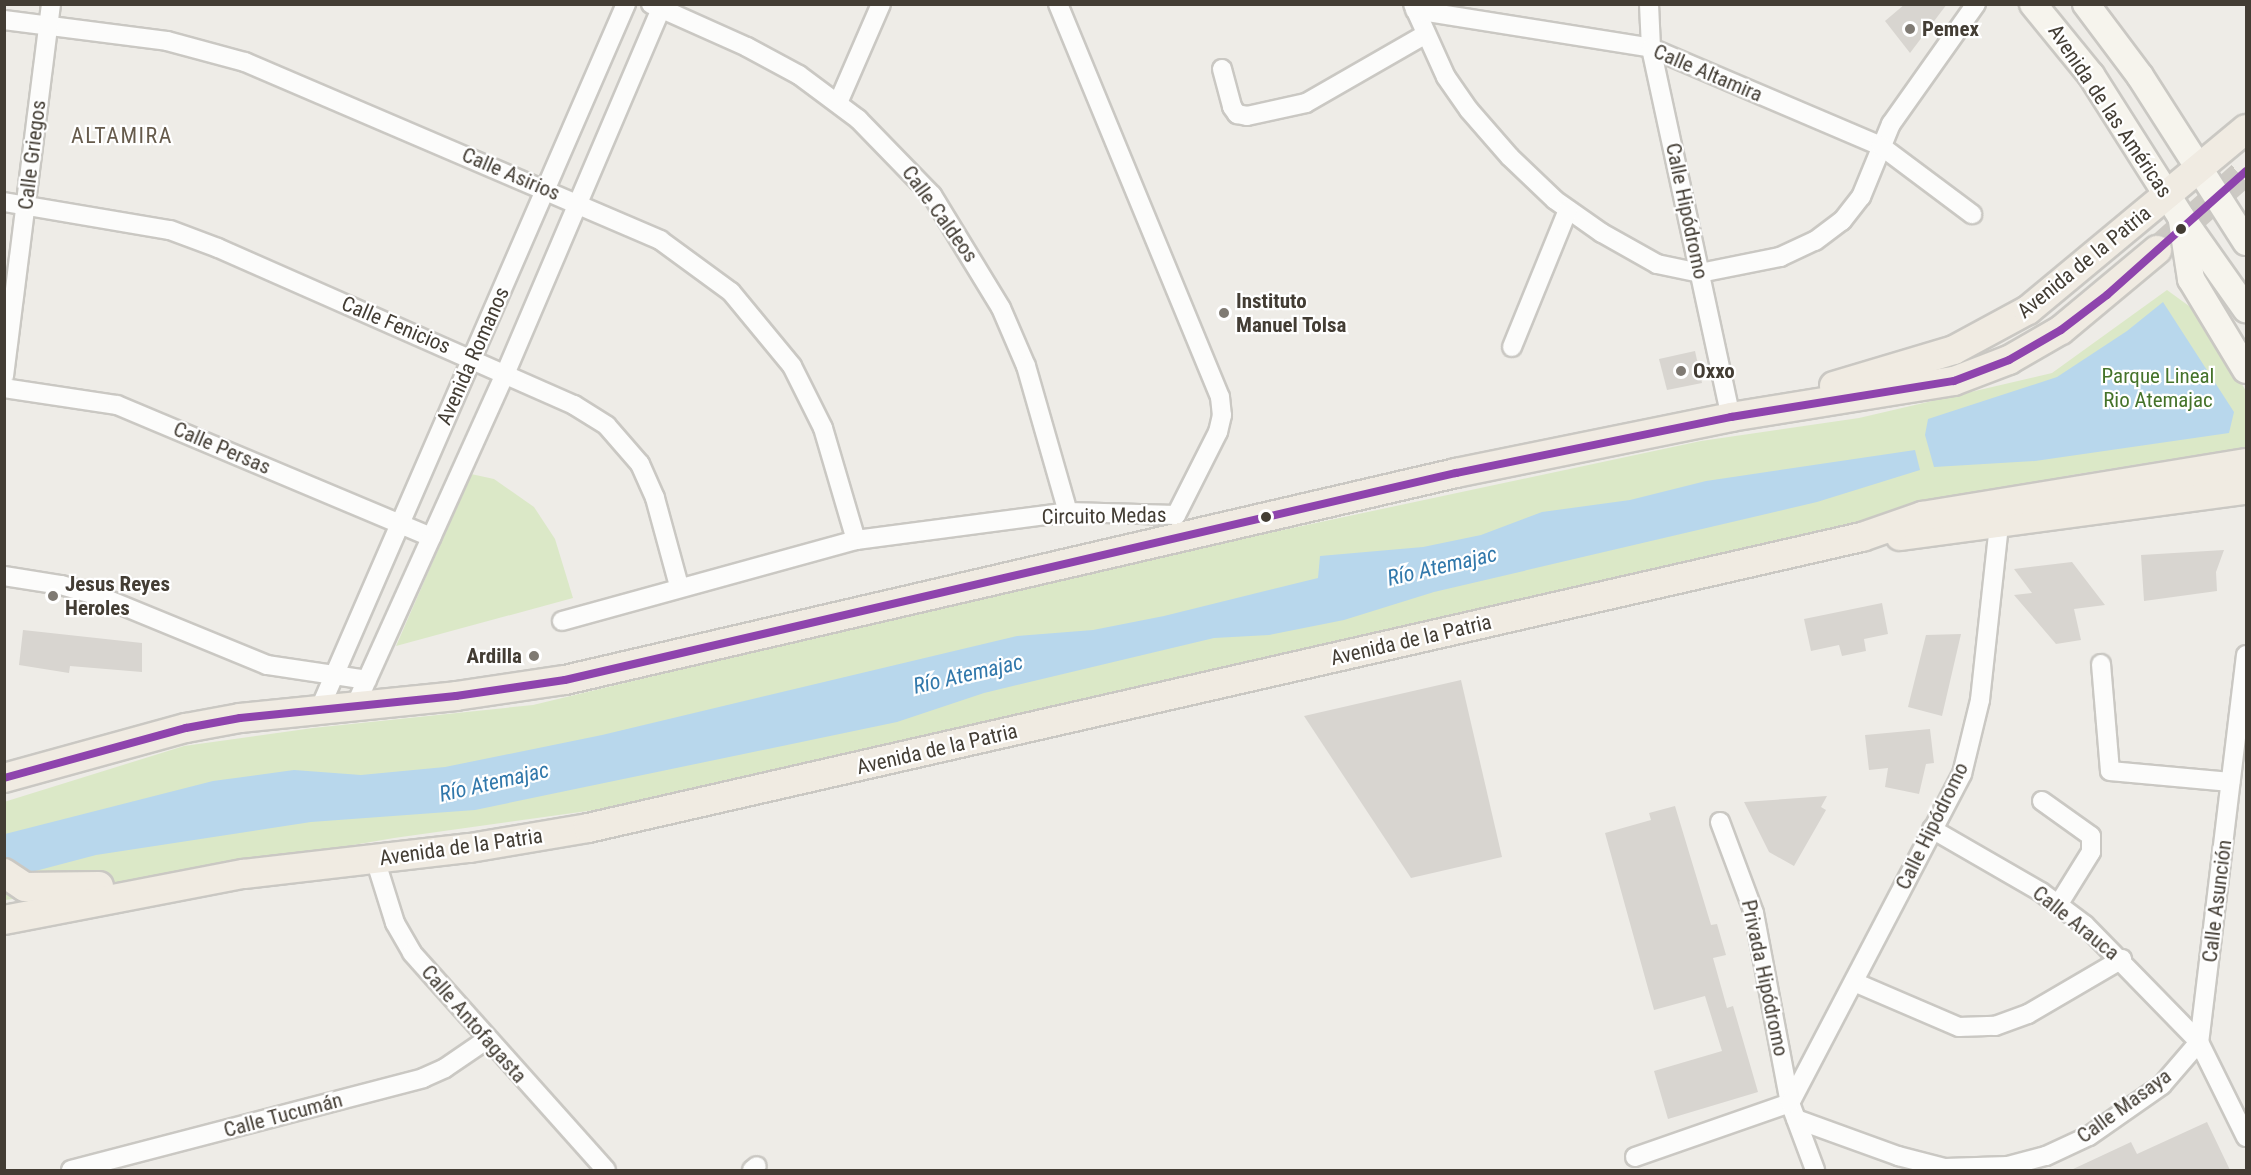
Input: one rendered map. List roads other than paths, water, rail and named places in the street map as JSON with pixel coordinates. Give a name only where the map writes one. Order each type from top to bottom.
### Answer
[{"type":"main road","name":"Avenida de las Américas","points":[[2033,4],[2091,75],[2174,206],[2247,309]]},
{"type":"main road","name":"Avenida de las Américas","points":[[2086,4],[2140,76],[2197,168],[2247,242]]},
{"type":"main road","name":"Avenida de la Patria","points":[[1731,417],[1791,396],[1912,365],[1985,335],[2058,288],[2174,206],[2197,168],[2247,129]]},
{"type":"main road","points":[[2174,206],[2191,279],[2247,370]]},
{"type":"main road","name":"Avenida de la Patria","points":[[6,789],[101,766],[148,738],[240,718],[320,708],[361,692],[456,696],[565,681],[1186,524],[1456,473],[1731,417],[1923,389],[1980,372],[2061,330],[2157,250]]},
{"type":"main road","name":"Avenida de la Patria","points":[[4,920],[292,867],[470,848],[588,828],[1862,537],[1922,516],[2247,463]]},
{"type":"main road","name":"Avenida de la Patria","points":[[1862,537],[1925,535],[2247,490]]},
{"type":"main road","points":[[4,873],[25,887],[43,890],[187,885]]},
{"type":"street","name":"Calle Griegos","points":[[4,376],[51,4]]},
{"type":"street","name":"Avenida Romanos","points":[[320,708],[626,4]]},
{"type":"street","points":[[838,103],[881,4]]},
{"type":"street","name":"Circuito Medas","points":[[562,621],[679,586],[856,540],[1068,512],[1186,524],[1218,432],[1222,415],[1220,397],[1058,4]]},
{"type":"street","name":"Calle Hipódromo","points":[[1649,4],[1652,48],[1731,417]]},
{"type":"street","points":[[1414,7],[1446,77],[1469,110],[1510,157],[1568,210],[1657,264],[1700,273],[1780,257],[1815,241],[1842,221],[1861,197],[1891,124],[1976,4]]},
{"type":"street","name":"Avenida Romanos","points":[[361,692],[506,372],[659,6]]},
{"type":"street","name":"Calle Caldeos","points":[[659,6],[774,61],[838,103],[894,152],[932,195],[973,258],[1001,308],[1026,366],[1068,512]]},
{"type":"street","name":"Calle Altamira","points":[[1414,7],[1652,48],[1881,146],[1972,214]]},
{"type":"street","name":"Calle Asirios","points":[[4,20],[167,41],[245,62],[660,240],[700,266],[764,327],[792,366],[824,428],[856,540]]},
{"type":"street","points":[[1221,69],[1232,107],[1237,114],[1247,116],[1306,103],[1426,34]]},
{"type":"street","name":"Calle Fenicios","points":[[4,202],[170,230],[472,357],[574,405],[607,426],[640,464],[655,498],[679,586]]},
{"type":"street","points":[[1512,347],[1568,210]]},
{"type":"street","name":"Calle Persas","points":[[4,388],[117,405],[431,537]]},
{"type":"street","name":"Calle Hipódromo","points":[[1793,1111],[1854,982],[1964,763],[1980,700],[1998,525]]},
{"type":"street","points":[[4,576],[61,585],[99,596],[267,665],[333,675],[361,692]]},
{"type":"street","name":"Calle Asunción","points":[[2199,1042],[2247,655]]},
{"type":"street","points":[[2102,664],[2110,771],[2231,782]]},
{"type":"street","points":[[2042,801],[2091,836],[2091,852],[2058,905]]},
{"type":"street","name":"Privada Hipódromo","points":[[1720,822],[1754,913],[1793,1111],[1815,1170]]},
{"type":"street","name":"Calle Arauca","points":[[1932,829],[2058,905],[2122,959],[2199,1042]]},
{"type":"street","name":"Calle Antofagasta","points":[[375,859],[395,923],[412,952],[486,1040],[606,1170]]},
{"type":"street","points":[[1854,982],[1959,1027],[1995,1026],[2028,1014],[2122,959]]},
{"type":"street","name":"Calle Tucumán","points":[[71,1170],[97,1167],[423,1078],[446,1068],[486,1040]]},
{"type":"street","points":[[2199,1042],[2247,1137]]},
{"type":"street","name":"Calle Masaya","points":[[1793,1111],[1898,1156],[1945,1168],[1975,1170],[2046,1155],[2089,1136],[2162,1084],[2199,1042]]},
{"type":"street","points":[[1635,1157],[1793,1111]]},
{"type":"water","points":[[2163,302],[2234,412],[2229,433],[2035,461],[1934,467],[1925,435],[1928,419],[2057,377],[2127,331]]},
{"type":"water","name":"Río Atemajac","points":[[1915,450],[1920,470],[1817,502],[1434,592],[1344,620],[1269,635],[1214,638],[984,693],[897,722],[475,810],[311,822],[96,855],[5,879],[5,834],[213,781],[294,770],[361,775],[445,767],[602,735],[1017,636],[1093,630],[1164,616],[1318,578],[1320,556],[1423,547],[1481,535],[1542,512],[1630,500],[1706,481]]},
{"type":"tunnel","points":[[2157,250],[2246,171]]},
{"type":"place","name":"Pemex","points":[[1910,29]]},
{"type":"place","name":"Instituto Manuel Tolsa","points":[[1224,313]]},
{"type":"place","name":"Oxxo","points":[[1681,371]]},
{"type":"place","name":"Jesus Reyes Heroles","points":[[53,596]]},
{"type":"place","name":"Ardilla","points":[[534,656]]},
{"type":"district","name":"ALTAMIRA","points":[[122,136]]},
{"type":"park label","name":"Parque Lineal Rio Atemajac","points":[[2158,388]]}]
